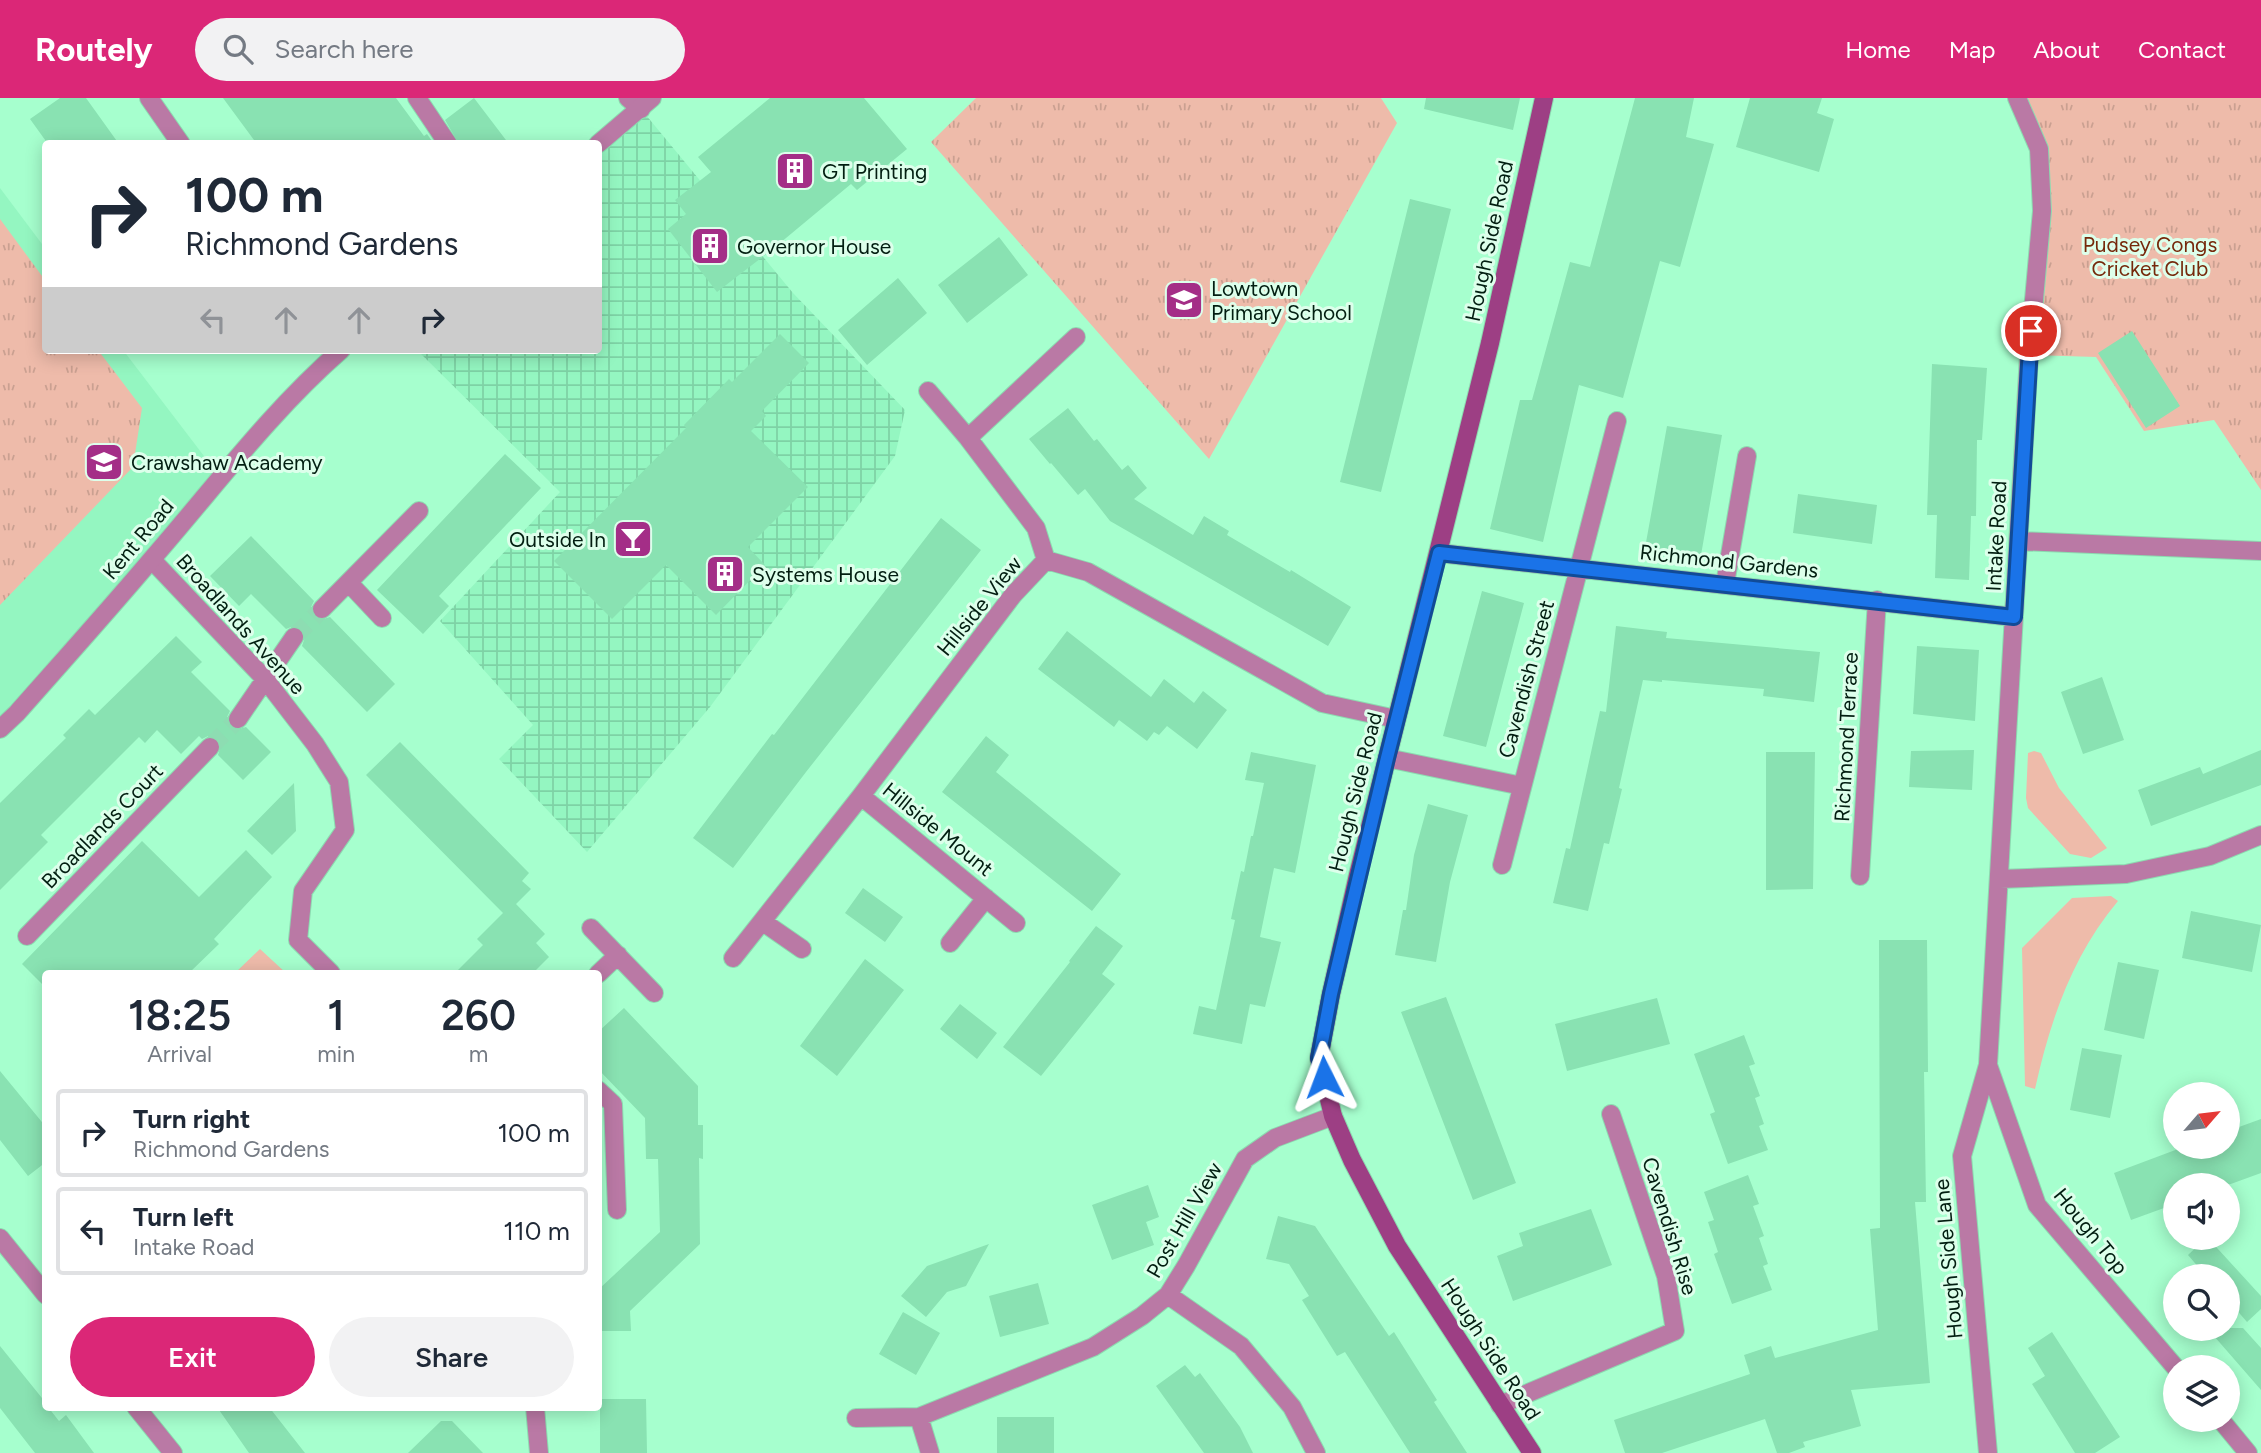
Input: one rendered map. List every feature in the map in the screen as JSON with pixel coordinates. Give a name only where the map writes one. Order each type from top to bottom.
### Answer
[{"type":"main road","name":"Hough Side Road","points":[[1532,1453],[1397,1246],[1352,1160],[1334,1116],[1319,1058],[1331,994],[1396,719],[1490,344],[1544,98]]},
{"type":"street","points":[[149,98],[178,140]]},
{"type":"street","points":[[417,98],[445,140]]},
{"type":"street","name":"Intake Road","points":[[1988,1065],[2029,355],[2042,211],[2039,149],[2017,98]]},
{"type":"street","points":[[602,140],[640,102]]},
{"type":"street","points":[[968,438],[1076,337]]},
{"type":"street","name":"Kent Road","points":[[0,729],[152,560],[277,413],[337,354]]},
{"type":"street","points":[[928,391],[968,438],[1036,528],[1046,560]]},
{"type":"street","name":"Cavendish Street","points":[[1502,865],[1617,421]]},
{"type":"street","points":[[1725,584],[1747,456]]},
{"type":"street","points":[[322,609],[419,511]]},
{"type":"street","points":[[2019,541],[2261,551]]},
{"type":"street","name":"Richmond Gardens","points":[[1439,553],[2014,617]]},
{"type":"street","name":"Broadlands Avenue","points":[[152,560],[265,679],[315,744],[338,782],[345,830],[303,891],[298,940],[328,970]]},
{"type":"street","name":"Hillside View","points":[[733,958],[862,796],[1013,595],[1046,560],[1088,572],[1322,704],[1396,719]]},
{"type":"street","points":[[349,583],[382,618]]},
{"type":"street","name":"Richmond Terrace","points":[[1860,876],[1877,600]]},
{"type":"street","points":[[238,719],[294,637]]},
{"type":"street","name":"Broadlands Court","points":[[27,936],[210,747]]},
{"type":"street","name":"Cavendish Street","points":[[1387,758],[1522,786]]},
{"type":"street","name":"Hillside Mount","points":[[862,796],[1017,923]]},
{"type":"street","points":[[2000,879],[2126,874],[2210,856],[2261,835]]},
{"type":"street","name":"Hillside Mount","points":[[950,943],[986,898]]},
{"type":"street","points":[[763,922],[802,949]]},
{"type":"street","points":[[591,928],[654,993]]},
{"type":"street","points":[[602,970],[618,955]]},
{"type":"street","name":"Hough Top","points":[[1988,1065],[2037,1205],[2165,1355]]},
{"type":"street","name":"Hough Side Lane","points":[[1988,1065],[1962,1156],[1988,1453]]},
{"type":"street","points":[[602,1094],[613,1104],[617,1210]]},
{"type":"street","name":"Cavendish Rise","points":[[1500,1405],[1675,1331],[1666,1276],[1611,1114]]},
{"type":"street","name":"Post Hill View","points":[[856,1418],[919,1417],[1093,1347],[1142,1316],[1168,1295],[1245,1159],[1275,1138],[1334,1116]]},
{"type":"street","points":[[0,1238],[42,1290]]},
{"type":"street","points":[[1168,1295],[1241,1346],[1292,1407],[1316,1453]]},
{"type":"street","points":[[139,1411],[173,1453]]},
{"type":"street","points":[[535,1411],[539,1453]]},
{"type":"street","points":[[919,1417],[930,1453]]},
{"type":"street","points":[[2231,1432],[2248,1453]]},
{"type":"shaded area","points":[[641,109],[793,293],[905,410],[895,456],[710,707],[587,852],[499,759],[533,725],[440,621],[560,492],[421,354],[602,354],[602,142]]},
{"type":"shaded area","name":"Crawshaw Academy","points":[[0,188],[42,244],[42,354],[126,354],[220,477],[0,729]]},
{"type":"green space","name":"Lowtown Primary School","points":[[976,98],[1381,98],[1397,123],[1209,459],[931,142]]},
{"type":"green space","name":"Pudsey Congs Cricket Club","points":[[2017,98],[2261,98],[2261,490],[2214,420],[2144,431],[2096,357],[2029,355],[2039,149]]},
{"type":"green space","points":[[0,219],[42,276],[42,354],[101,354],[142,408],[133,467],[0,605]]},
{"type":"green space","points":[[2028,753],[2041,753],[2059,788],[2107,848],[2091,858],[2070,854],[2028,808]]},
{"type":"green space","points":[[2111,896],[2118,901],[2088,944],[2065,990],[2035,1089],[2025,1086],[2022,948],[2072,898]]},
{"type":"green space","points":[[260,949],[283,970],[238,970]]},
{"type":"building","points":[[60,98],[86,98],[116,140],[45,140],[30,119]]},
{"type":"building","points":[[223,98],[396,98],[424,136],[427,134],[431,140],[254,140]]},
{"type":"building","points":[[474,98],[506,140],[457,140],[445,120]]},
{"type":"building","name":"GT Printing","points":[[770,98],[864,98],[907,149],[857,190],[851,184],[717,292],[668,229],[686,214],[675,200],[711,172],[698,157]]},
{"type":"building","points":[[1426,98],[1520,98],[1513,130],[1424,109]]},
{"type":"building","points":[[1635,98],[1694,98],[1686,137],[1714,144],[1680,267],[1660,261],[1623,398],[1579,385],[1543,542],[1490,529],[1520,400],[1532,400],[1570,262],[1590,267]]},
{"type":"building","points":[[1750,98],[1822,98],[1817,113],[1834,119],[1819,172],[1736,147]]},
{"type":"building","points":[[1410,199],[1451,209],[1381,492],[1340,482]]},
{"type":"building","points":[[999,237],[1028,275],[967,323],[938,285]]},
{"type":"building","points":[[898,278],[927,313],[867,365],[838,330]]},
{"type":"building","points":[[2132,331],[2180,406],[2146,428],[2098,353]]},
{"type":"building","points":[[780,334],[809,363],[762,411],[766,416],[751,431],[808,487],[748,547],[765,565],[716,615],[666,565],[612,619],[554,561],[686,428],[684,425],[729,379],[732,382]]},
{"type":"building","points":[[1932,364],[1987,368],[1982,440],[1977,440],[1976,516],[1971,516],[1969,580],[1935,578],[1937,515],[1927,515]]},
{"type":"building","points":[[1068,408],[1122,470],[1128,465],[1147,488],[1134,499],[1193,535],[1204,516],[1229,531],[1227,535],[1351,607],[1328,646],[1110,521],[1085,489],[1078,495],[1029,439]]},
{"type":"building","points":[[1667,426],[1722,435],[1701,555],[1645,548]]},
{"type":"building","points":[[505,454],[541,488],[439,596],[449,606],[423,634],[377,590]]},
{"type":"building","points":[[1798,494],[1877,505],[1872,544],[1793,533]]},
{"type":"building","points":[[941,518],[981,550],[733,868],[693,838]]},
{"type":"building","points":[[251,536],[314,601],[311,607],[314,617],[320,620],[330,617],[395,684],[367,712],[302,646],[305,637],[301,628],[294,626],[286,629],[251,594],[239,606],[210,576]]},
{"type":"building","points":[[1482,591],[1524,603],[1486,747],[1443,736]]},
{"type":"building","points":[[1616,626],[1667,632],[1666,638],[1820,652],[1814,702],[1763,696],[1764,689],[1643,680],[1609,844],[1604,843],[1588,911],[1553,903],[1566,848],[1570,849],[1600,711],[1606,712]]},
{"type":"building","points":[[1067,631],[1151,697],[1164,679],[1194,703],[1203,691],[1227,710],[1197,749],[1167,726],[1159,735],[1154,732],[1147,741],[1119,720],[1114,727],[1038,669]]},
{"type":"building","points":[[176,636],[202,662],[191,672],[230,711],[228,724],[236,730],[246,727],[271,752],[243,780],[218,755],[221,745],[213,736],[202,739],[199,736],[181,754],[157,730],[145,743],[139,737],[41,835],[48,842],[0,890],[0,803],[66,738],[63,735],[89,709],[95,715]]},
{"type":"building","points":[[1917,646],[1979,650],[1975,721],[1913,714]]},
{"type":"building","points":[[2102,677],[2124,740],[2083,754],[2061,692]]},
{"type":"building","points":[[986,736],[1009,755],[996,772],[1121,874],[1092,911],[942,792]]},
{"type":"building","points":[[400,742],[529,873],[522,881],[531,889],[516,904],[545,934],[536,943],[549,957],[536,970],[458,970],[483,945],[477,939],[503,913],[366,775]]},
{"type":"building","points":[[1974,750],[1972,790],[1909,787],[1911,751]]},
{"type":"building","points":[[2261,750],[2261,785],[2151,826],[2138,790],[2200,767],[2203,774]]},
{"type":"building","points":[[1251,752],[1316,765],[1295,873],[1274,868],[1260,937],[1281,942],[1265,1007],[1250,1004],[1242,1044],[1193,1034],[1199,1006],[1216,1010],[1235,920],[1231,919],[1241,871],[1244,872],[1264,783],[1245,780]]},
{"type":"building","points":[[1766,752],[1815,752],[1813,889],[1766,890]]},
{"type":"building","points":[[294,783],[296,831],[272,855],[247,831]]},
{"type":"building","points":[[1428,804],[1468,815],[1450,882],[1436,962],[1395,955],[1403,910],[1406,910],[1414,855]]},
{"type":"building","points":[[142,841],[199,897],[246,850],[272,877],[214,939],[219,944],[192,970],[42,970],[42,984],[22,964]]},
{"type":"building","points":[[863,888],[903,917],[885,942],[845,913]]},
{"type":"building","points":[[2191,911],[2261,925],[2252,972],[2182,958]]},
{"type":"building","points":[[1096,926],[1123,946],[1102,974],[1115,984],[1041,1076],[1003,1047]]},
{"type":"building","points":[[1879,940],[1927,940],[1928,1072],[1924,1072],[1926,1202],[1915,1202],[1930,1383],[1851,1390],[1861,1426],[1803,1442],[1805,1447],[1789,1453],[1777,1453],[1765,1419],[1662,1453],[1625,1453],[1614,1420],[1750,1374],[1744,1355],[1771,1346],[1775,1358],[1878,1330],[1870,1229],[1880,1228]]},
{"type":"building","points":[[865,959],[904,990],[837,1076],[800,1046]]},
{"type":"building","points":[[2118,962],[2159,970],[2144,1039],[2104,1030]]},
{"type":"building","points":[[1446,997],[1516,1183],[1473,1200],[1401,1012]]},
{"type":"building","points":[[1657,998],[1670,1044],[1567,1071],[1555,1024]]},
{"type":"building","points":[[960,1004],[997,1033],[977,1059],[940,1029]]},
{"type":"building","points":[[624,1008],[698,1086],[698,1125],[703,1125],[703,1159],[699,1158],[700,1244],[630,1311],[631,1331],[602,1331],[602,1286],[660,1232],[658,1159],[646,1159],[645,1118],[602,1073],[602,1028]]},
{"type":"building","points":[[1744,1035],[1755,1064],[1749,1066],[1760,1096],[1755,1098],[1764,1124],[1759,1126],[1768,1150],[1728,1164],[1710,1114],[1715,1112],[1694,1054]]},
{"type":"building","points":[[2082,1048],[2122,1055],[2110,1118],[2070,1110]]},
{"type":"building","points":[[0,1071],[42,1122],[42,1165],[28,1176],[0,1140]]},
{"type":"building","points":[[2261,1119],[2261,1173],[2240,1181],[2240,1173],[2163,1173],[2163,1208],[2131,1220],[2114,1173],[2163,1155],[2163,1159],[2240,1159],[2240,1127]]},
{"type":"building","points":[[1748,1175],[1759,1204],[1753,1206],[1764,1236],[1759,1238],[1768,1264],[1763,1266],[1772,1290],[1732,1304],[1714,1254],[1718,1252],[1708,1222],[1714,1220],[1704,1192]]},
{"type":"building","points":[[1148,1185],[1159,1217],[1146,1222],[1154,1245],[1112,1260],[1092,1205]]},
{"type":"building","points":[[1591,1209],[1612,1265],[1513,1301],[1497,1256],[1523,1246],[1519,1233]]},
{"type":"building","points":[[1278,1216],[1315,1226],[1389,1336],[1394,1332],[1467,1453],[1410,1453],[1345,1352],[1337,1356],[1302,1300],[1309,1296],[1289,1264],[1266,1259]]},
{"type":"building","points":[[989,1244],[966,1286],[947,1292],[926,1317],[901,1296],[927,1266]]},
{"type":"building","points":[[2193,1250],[2219,1250],[2232,1264],[2196,1264],[2188,1255]]},
{"type":"building","points":[[2240,1273],[2261,1296],[2261,1309],[2247,1322],[2240,1314]]},
{"type":"building","points":[[1038,1283],[1049,1324],[1000,1337],[989,1296]]},
{"type":"building","points":[[903,1312],[940,1333],[916,1375],[879,1354]]},
{"type":"building","points":[[2240,1328],[2243,1328],[2261,1348],[2261,1390],[2240,1366],[2240,1355],[2231,1355],[2218,1341],[2240,1341]]},
{"type":"building","points":[[2052,1332],[2120,1437],[2095,1453],[2075,1453],[2032,1384],[2045,1376],[2028,1348]]},
{"type":"building","points":[[0,1346],[42,1398],[42,1411],[51,1411],[59,1421],[66,1415],[94,1453],[35,1453],[0,1408]]},
{"type":"building","points":[[1185,1365],[1195,1377],[1200,1373],[1240,1427],[1253,1453],[1204,1453],[1156,1386]]},
{"type":"building","points":[[602,1399],[646,1399],[647,1453],[600,1453]]},
{"type":"building","points":[[220,1411],[272,1411],[305,1453],[249,1453]]},
{"type":"building","points":[[997,1417],[1054,1417],[1054,1453],[997,1453]]},
{"type":"building","points":[[441,1421],[452,1421],[483,1453],[408,1453]]},
{"type":"tunnel","points":[[294,637],[322,609]]},
{"type":"tunnel","points":[[210,747],[238,719]]},
{"type":"place","name":"GT Printing","points":[[795,171]]},
{"type":"place","name":"Governor House","points":[[710,246]]},
{"type":"place","name":"Lowtown Primary School","points":[[1184,300]]},
{"type":"place","name":"Crawshaw Academy","points":[[104,462]]},
{"type":"place","name":"Outside In","points":[[633,539]]},
{"type":"place","name":"Systems House","points":[[725,574]]},
{"type":"route","points":[[1324,1077],[1319,1058],[1331,994],[1439,553],[2014,617],[2031,331]]}]
